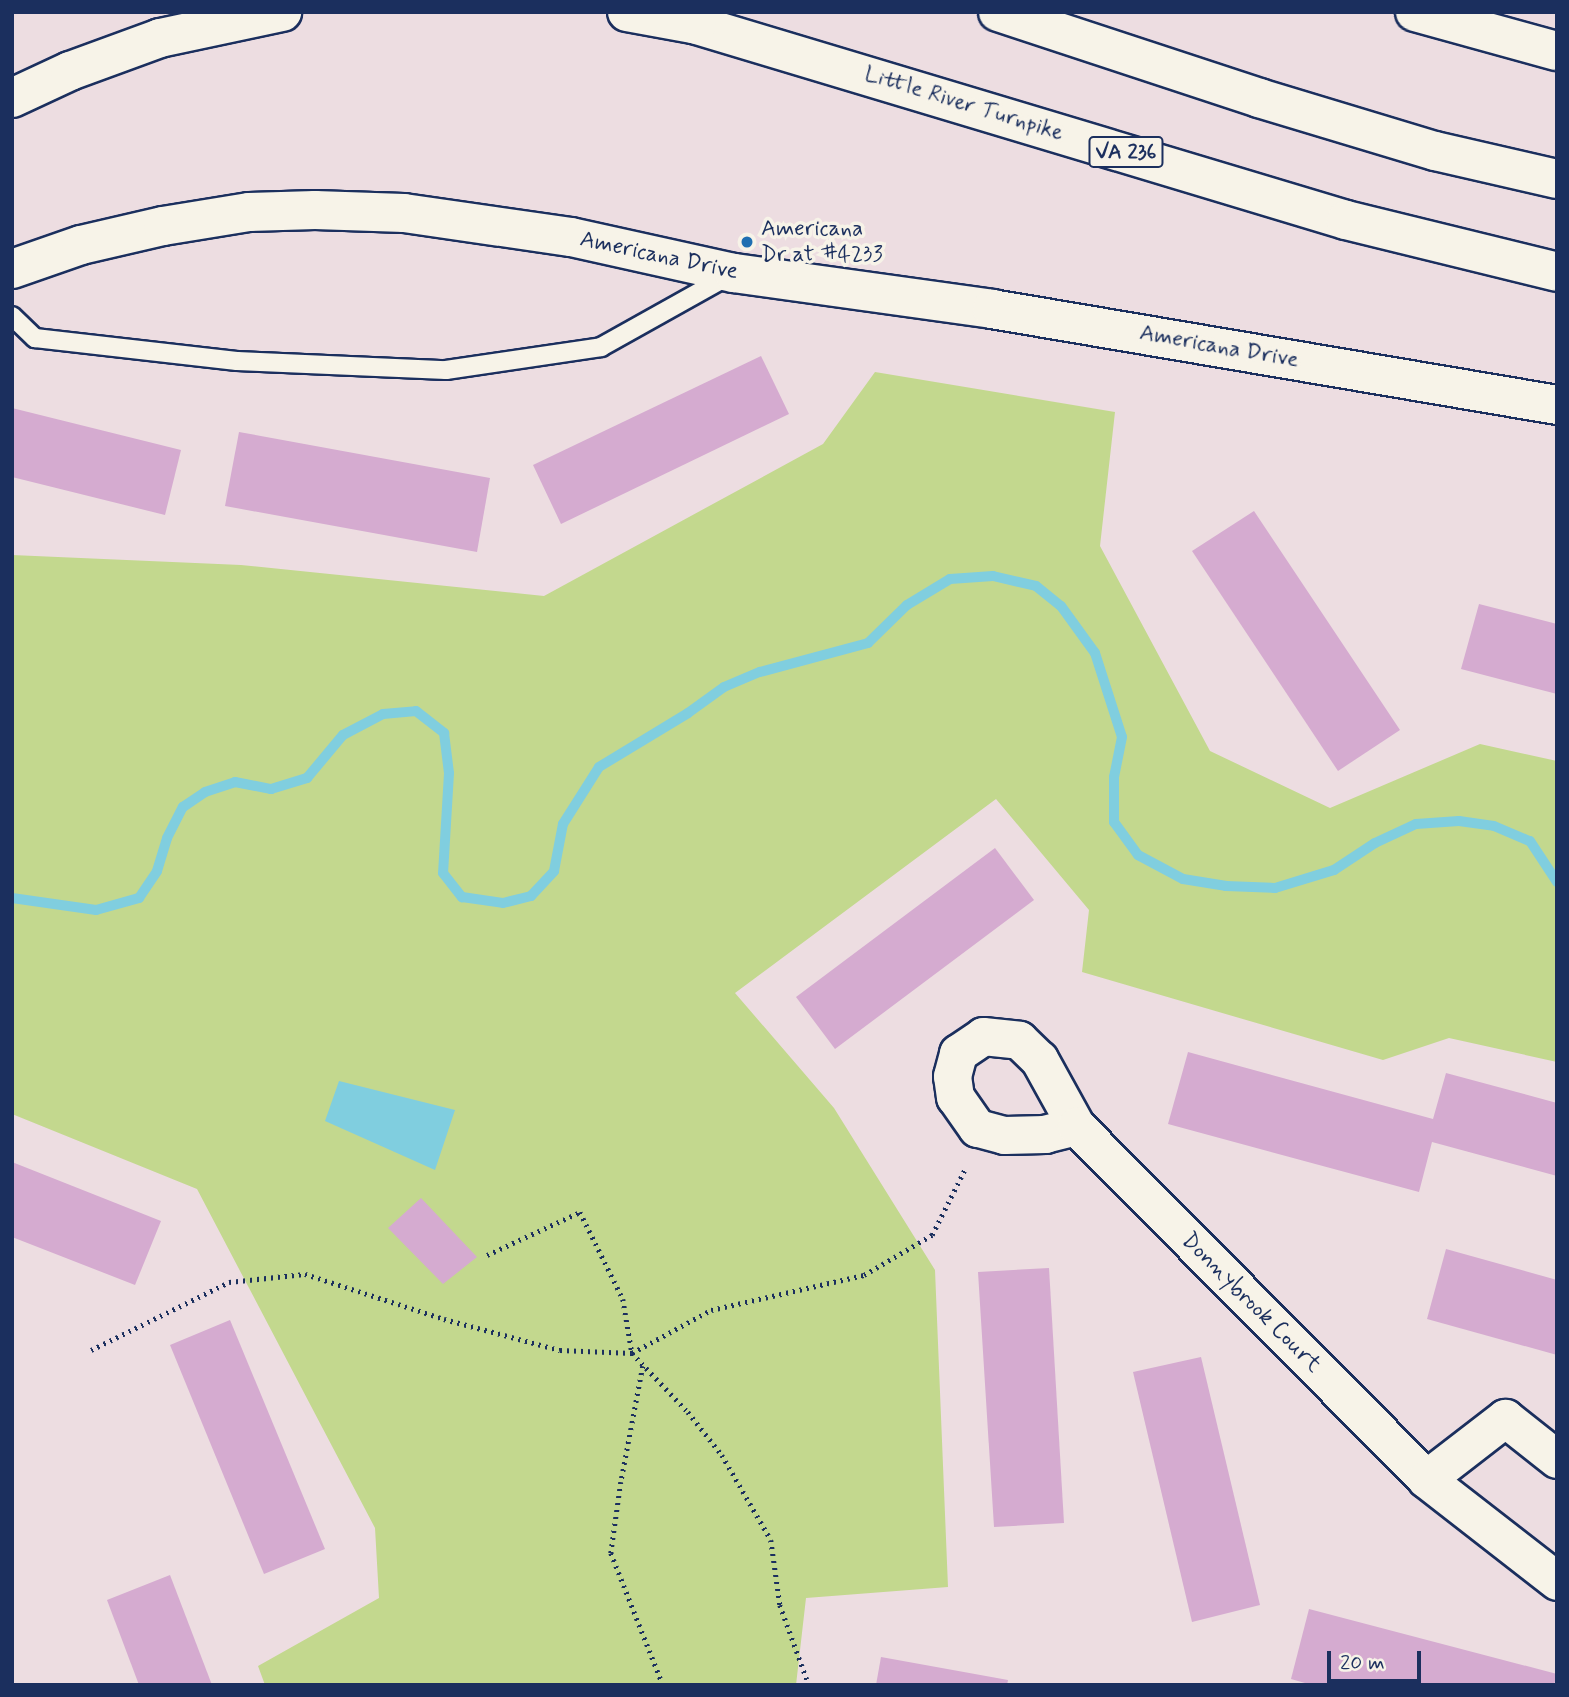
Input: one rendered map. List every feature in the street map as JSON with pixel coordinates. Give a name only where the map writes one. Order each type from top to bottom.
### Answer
[{"type":"main road","points":[[12,98],[70,71],[160,38],[282,12]]},
{"type":"main road","points":[[627,12],[697,24]]},
{"type":"main road","name":"Little River Turnpike","points":[[654,12],[1346,220],[1557,272]]},
{"type":"main road","points":[[998,12],[1384,136],[1557,179]]},
{"type":"main road","points":[[1415,12],[1482,20],[1557,51]]},
{"type":"main road","name":"Americana Drive","points":[[12,269],[81,246],[163,226],[249,212],[315,210],[404,213],[558,235],[734,273],[1005,311],[1557,405]]},
{"type":"street","name":"Donnybrook Court","points":[[1076,1126],[1426,1479],[1557,1581]]},
{"type":"street","points":[[1426,1479],[1504,1418],[1557,1459]]},
{"type":"lane","points":[[12,316],[35,338],[237,361],[446,370],[601,347],[734,273]]},
{"type":"path","points":[[91,1350],[229,1282],[305,1274],[444,1319],[560,1350],[632,1353],[711,1310],[864,1275],[932,1235],[964,1171]]},
{"type":"path","points":[[487,1255],[580,1212],[623,1300],[632,1353],[688,1412],[722,1455],[771,1540],[780,1605],[808,1685]]},
{"type":"path","points":[[644,1366],[621,1482],[611,1553],[663,1685]]},
{"type":"green space","points":[[875,372],[1115,412],[1100,546],[1210,751],[1330,808],[1480,744],[1557,761],[1557,1062],[1449,1038],[1383,1060],[1082,972],[1089,910],[996,799],[735,993],[834,1108],[935,1270],[948,1587],[806,1598],[796,1685],[265,1685],[258,1666],[379,1598],[375,1528],[197,1189],[12,1114],[12,555],[241,565],[544,596],[823,444]]},
{"type":"water","points":[[339,1081],[455,1110],[435,1170],[325,1121]]},
{"type":"building","points":[[761,356],[789,414],[561,524],[533,465]]},
{"type":"building","points":[[12,408],[181,450],[165,515],[12,477]]},
{"type":"building","points":[[239,432],[490,478],[477,552],[225,506]]},
{"type":"building","points":[[1254,511],[1400,730],[1338,771],[1192,551]]},
{"type":"building","points":[[1479,604],[1557,624],[1557,694],[1461,669]]},
{"type":"building","points":[[995,848],[1034,900],[835,1049],[796,997]]},
{"type":"building","points":[[1188,1052],[1433,1119],[1446,1073],[1557,1103],[1557,1176],[1432,1142],[1419,1192],[1168,1124]]},
{"type":"building","points":[[12,1162],[161,1221],[135,1285],[12,1237]]},
{"type":"building","points":[[421,1198],[477,1257],[443,1284],[388,1228]]},
{"type":"building","points":[[1446,1249],[1557,1280],[1557,1355],[1427,1319]]},
{"type":"building","points":[[1049,1268],[1064,1523],[994,1527],[978,1272]]},
{"type":"building","points":[[230,1320],[325,1549],[264,1574],[170,1345]]},
{"type":"building","points":[[1201,1357],[1260,1605],[1192,1622],[1133,1372]]},
{"type":"building","points":[[170,1575],[212,1685],[139,1685],[107,1600]]},
{"type":"building","points":[[1309,1609],[1557,1674],[1554,1685],[1312,1685],[1291,1679]]},
{"type":"building","points":[[881,1657],[1008,1680],[1007,1685],[876,1685]]},
{"type":"waterway","points":[[12,898],[96,910],[139,898],[157,871],[167,838],[183,807],[205,792],[235,782],[271,789],[307,778],[343,735],[383,714],[416,711],[444,733],[449,773],[443,873],[462,897],[503,903],[531,896],[554,871],[563,824],[599,767],[688,713],[724,687],[760,672],[868,643],[907,605],[950,579],[993,576],[1036,586],[1061,606],[1095,653],[1122,737],[1114,777],[1114,822],[1138,855],[1183,879],[1226,886],[1275,888],[1334,870],[1375,843],[1416,824],[1459,821],[1494,826],[1530,841],[1557,882]]},
{"type":"place","name":"Americana Dr at #4233","points":[[747,242]]}]
